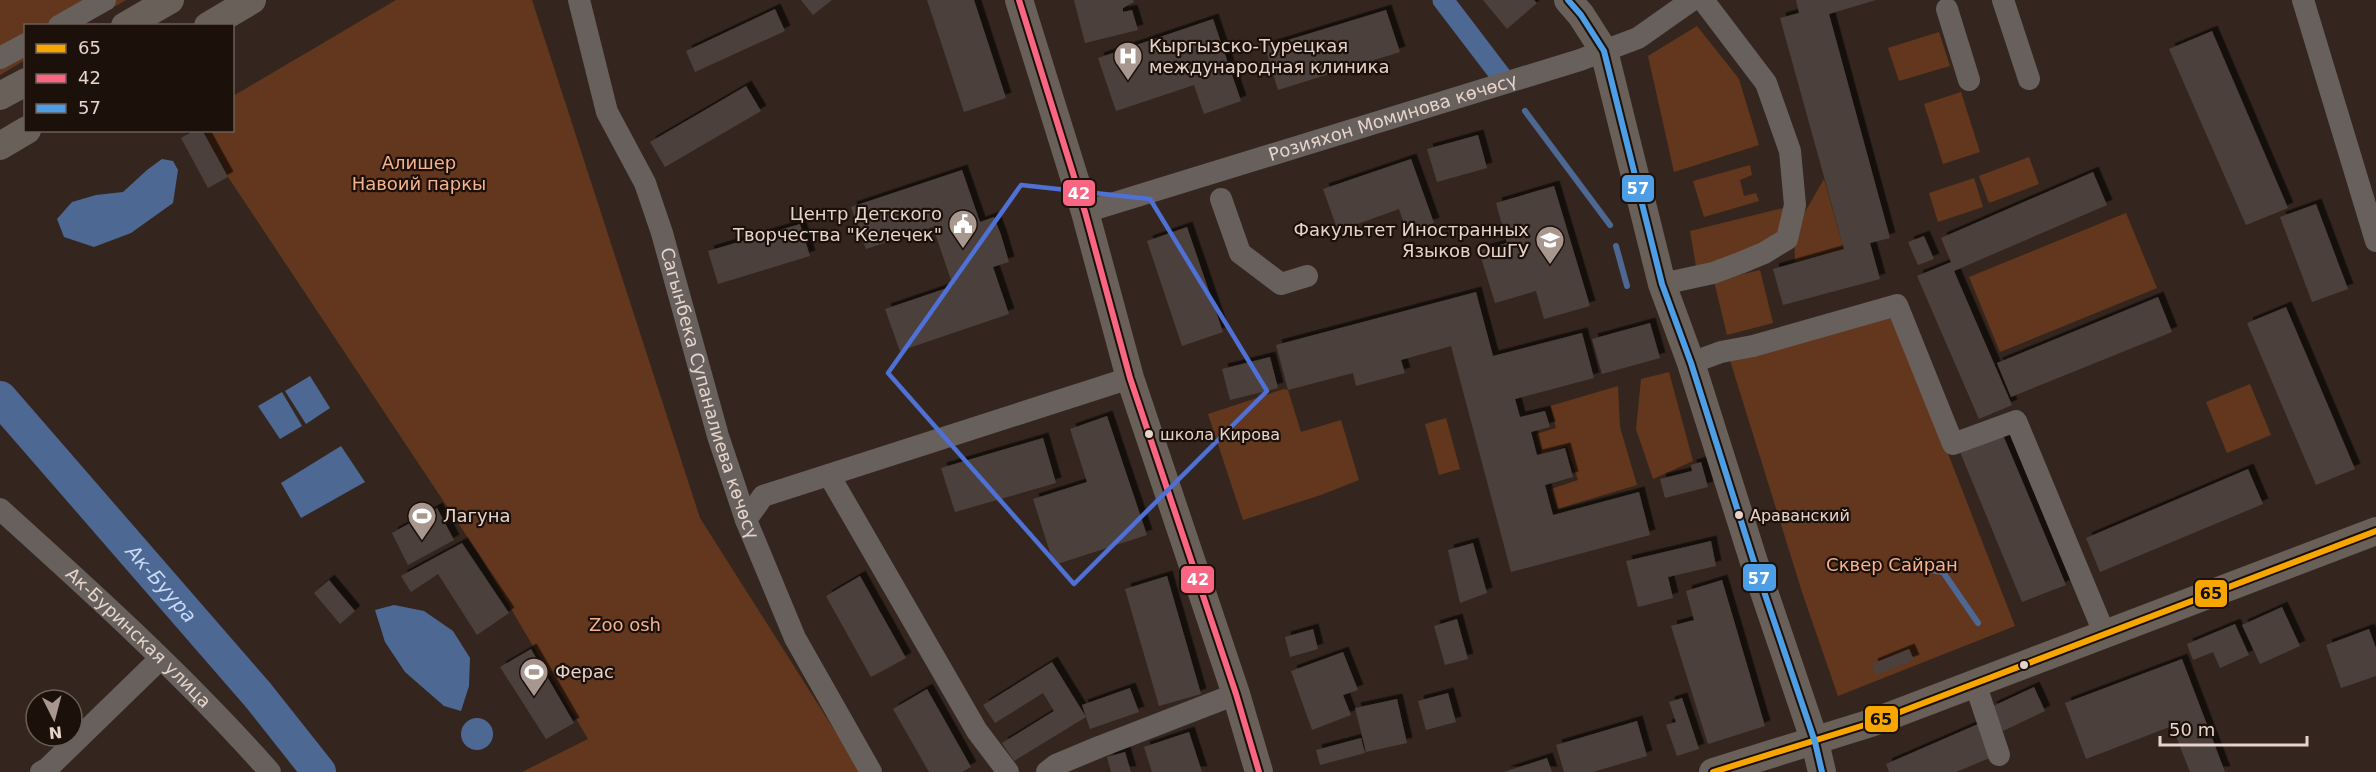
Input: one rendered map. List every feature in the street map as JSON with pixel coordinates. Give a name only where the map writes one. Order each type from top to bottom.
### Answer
[{"type":"main road","points":[[128,24],[170,0]]},
{"type":"main road","points":[[211,24],[252,0]]},
{"type":"main road","points":[[1019,0],[1085,212],[1130,378],[1236,694],[1259,772]]},
{"type":"main road","points":[[1568,0],[1581,15],[1604,51],[1662,284],[1691,363],[1754,562],[1815,742],[1822,772]]},
{"type":"main road","points":[[0,96],[24,83]]},
{"type":"main road","points":[[0,146],[24,132]]},
{"type":"main road","points":[[1713,772],[1815,742],[2376,531]]},
{"type":"street","points":[[63,24],[105,0]]},
{"type":"street","name":"Сагынбека Супаналиева көчөсү","points":[[579,0],[607,112],[645,183],[662,233],[718,436],[746,520],[795,638],[871,772]]},
{"type":"street","name":"Розияхон Моминова көчөсү","points":[[1085,212],[1604,51],[1638,38],[1692,0]]},
{"type":"street","points":[[1662,284],[1713,273],[1764,254],[1787,239],[1795,206],[1790,151],[1766,83],[1703,0]]},
{"type":"street","points":[[2003,0],[2029,79]]},
{"type":"street","points":[[2303,0],[2376,241]]},
{"type":"street","points":[[1947,9],[1969,80]]},
{"type":"street","points":[[0,58],[24,45]]},
{"type":"street","points":[[1221,200],[1240,253],[1281,284],[1307,276]]},
{"type":"street","points":[[1691,363],[1721,352],[1897,304],[1953,444],[2016,421],[2105,634]]},
{"type":"street","points":[[746,520],[763,496],[1130,378]]},
{"type":"street","points":[[830,475],[977,731],[1008,772]]},
{"type":"street","name":"Ак-Буринская улица","points":[[0,509],[93,594],[235,732],[270,772]]},
{"type":"street","points":[[41,772],[48,768],[160,659]]},
{"type":"street","points":[[1975,683],[1999,755]]},
{"type":"street","points":[[1047,772],[1056,765],[1099,747],[1236,694]]},
{"type":"highlighted area","points":[[1021,185],[1150,199],[1267,391],[1074,584],[888,373]]},
{"type":"green space","points":[[0,0],[126,0],[85,24],[24,24],[24,61],[0,75]]},
{"type":"green space","name":"Алишер Навоий паркы","points":[[396,0],[532,0],[700,518],[861,772],[522,772],[588,739],[478,553],[228,177],[203,132],[234,132],[234,95]]},
{"type":"green space","points":[[1697,26],[1739,79],[1759,145],[1674,172],[1648,56]]},
{"type":"green space","points":[[1939,32],[1950,66],[1899,81],[1888,48]]},
{"type":"green space","points":[[1961,92],[1980,152],[1943,164],[1924,104]]},
{"type":"green space","points":[[2029,157],[2039,184],[1989,203],[1979,176]]},
{"type":"green space","points":[[1750,165],[1752,175],[1740,180],[1744,196],[1756,193],[1759,201],[1704,217],[1693,181]]},
{"type":"green space","points":[[1974,178],[1983,207],[1938,222],[1929,193]]},
{"type":"green space","points":[[1824,179],[1844,249],[1795,262],[1794,231]]},
{"type":"green space","points":[[1783,208],[1781,233],[1750,254],[1696,266],[1690,231]]},
{"type":"green space","points":[[2126,213],[2157,288],[2000,352],[1969,277]]},
{"type":"green space","points":[[1760,270],[1773,323],[1727,335],[1714,281]]},
{"type":"green space","name":"Сквер Сайран","points":[[1893,312],[2015,626],[1838,696],[1802,592],[1729,357]]},
{"type":"green space","points":[[1669,372],[1693,461],[1653,479],[1636,429],[1641,379]]},
{"type":"green space","points":[[2250,384],[2271,435],[2227,453],[2206,402]]},
{"type":"green space","points":[[1618,386],[1620,427],[1637,485],[1557,509],[1551,489],[1578,480],[1567,446],[1542,454],[1536,434],[1556,428],[1550,406]]},
{"type":"green space","points":[[1284,389],[1288,390],[1301,432],[1341,420],[1359,480],[1243,520],[1208,414]]},
{"type":"green space","points":[[1446,418],[1460,469],[1439,475],[1425,424]]},
{"type":"water","points":[[162,159],[173,161],[178,170],[173,203],[131,233],[94,247],[64,237],[57,219],[72,202],[96,195],[123,192]]},
{"type":"water","points":[[310,376],[330,408],[306,424],[285,391]]},
{"type":"water","points":[[282,392],[302,426],[280,439],[258,406]]},
{"type":"water","points":[[341,446],[365,482],[301,518],[281,483]]},
{"type":"water","points":[[394,605],[424,611],[453,631],[470,658],[469,686],[461,711],[444,706],[405,672],[385,642],[375,610]]},
{"type":"water","points":[[477,718],[488,723],[493,734],[488,745],[477,750],[466,745],[461,734],[466,723]]},
{"type":"building","points":[[801,0],[832,0],[813,15]]},
{"type":"building","points":[[927,0],[974,0],[1006,98],[964,112]]},
{"type":"building","points":[[1074,0],[1133,0],[1134,2],[1123,8],[1123,12],[1132,10],[1138,30],[1085,43]]},
{"type":"building","points":[[1483,0],[1534,0],[1537,3],[1507,29]]},
{"type":"building","points":[[1796,0],[1876,0],[1829,14],[1890,238],[1870,243],[1880,279],[1783,305],[1773,269],[1844,249],[1780,18],[1799,13]]},
{"type":"building","points":[[775,9],[785,31],[695,72],[686,51]]},
{"type":"building","points":[[1386,10],[1400,52],[1278,90],[1265,47]]},
{"type":"building","points":[[1213,19],[1241,101],[1204,114],[1194,85],[1116,111],[1098,58]]},
{"type":"building","points":[[2212,31],[2288,208],[2246,225],[2169,49]]},
{"type":"building","points":[[746,86],[761,111],[665,167],[650,142]]},
{"type":"building","points":[[192,132],[203,132],[228,177],[208,188],[181,138]]},
{"type":"building","points":[[1478,135],[1487,168],[1437,182],[1427,149]]},
{"type":"building","points":[[1411,159],[1434,223],[1407,232],[1399,209],[1338,231],[1323,189]]},
{"type":"building","points":[[962,170],[980,222],[994,217],[1001,235],[1009,262],[993,267],[1009,314],[900,351],[885,309],[953,286],[933,227],[866,249],[851,207]]},
{"type":"building","points":[[2093,172],[2107,205],[1954,271],[2012,405],[1979,419],[1917,276],[1951,262],[1941,238]]},
{"type":"building","points":[[1554,186],[1590,306],[1544,319],[1536,291],[1495,303],[1479,251],[1507,243],[1496,203]]},
{"type":"building","points":[[2316,204],[2348,289],[2312,302],[2280,217]]},
{"type":"building","points":[[800,224],[810,256],[718,284],[708,251]]},
{"type":"building","points":[[1187,227],[1223,332],[1182,346],[1147,241]]},
{"type":"building","points":[[1924,236],[1934,259],[1918,265],[1908,242]]},
{"type":"building","points":[[1476,292],[1493,356],[1582,333],[1594,378],[1515,399],[1520,417],[1545,411],[1550,427],[1531,432],[1537,455],[1565,448],[1573,477],[1545,485],[1553,515],[1639,492],[1650,535],[1511,572],[1451,346],[1401,360],[1405,373],[1356,386],[1353,373],[1288,390],[1276,345]]},
{"type":"building","points":[[2158,297],[2172,332],[2011,397],[1997,363]]},
{"type":"building","points":[[2286,307],[2355,469],[2316,485],[2247,323]]},
{"type":"building","points":[[1650,323],[1660,358],[1602,374],[1592,339]]},
{"type":"building","points":[[1270,357],[1278,388],[1230,400],[1222,369]]},
{"type":"building","points":[[1107,416],[1147,535],[1054,565],[1033,499],[1087,482],[1070,429]]},
{"type":"building","points":[[2003,435],[2066,585],[2022,602],[1960,452]]},
{"type":"building","points":[[1043,438],[1056,483],[955,512],[941,468]]},
{"type":"building","points":[[1701,462],[1708,487],[1665,498],[1660,479],[1692,471],[1691,465]]},
{"type":"building","points":[[2248,469],[2263,504],[2100,572],[2086,538]]},
{"type":"building","points":[[437,508],[454,540],[408,565],[392,533]]},
{"type":"building","points":[[1711,541],[1716,566],[1668,577],[1673,598],[1638,607],[1626,561]]},
{"type":"building","points":[[462,543],[509,613],[477,635],[438,574],[411,592],[401,576]]},
{"type":"building","points":[[1473,543],[1487,593],[1460,603],[1448,550]]},
{"type":"building","points":[[860,576],[906,658],[871,677],[826,596]]},
{"type":"building","points":[[1167,576],[1201,694],[1159,706],[1125,589]]},
{"type":"building","points":[[329,580],[355,611],[340,624],[314,593]]},
{"type":"building","points":[[1722,580],[1765,726],[1708,744],[1671,626],[1694,620],[1686,591]]},
{"type":"building","points":[[2282,607],[2300,646],[2260,664],[2242,625]]},
{"type":"building","points":[[1457,619],[1468,659],[1445,665],[1434,626]]},
{"type":"building","points":[[2235,624],[2249,655],[2220,668],[2213,652],[2193,660],[2187,644]]},
{"type":"building","points":[[1313,629],[1318,649],[1290,657],[1285,637]]},
{"type":"building","points":[[2369,629],[2376,648],[2376,676],[2341,688],[2326,645]]},
{"type":"building","points":[[531,649],[574,723],[546,739],[500,667]]},
{"type":"building","points":[[1909,649],[1914,660],[1876,675],[1872,664]]},
{"type":"building","points":[[1343,652],[1358,690],[1343,695],[1351,715],[1312,730],[1291,671]]},
{"type":"building","points":[[2182,659],[2225,772],[2190,772],[2172,726],[2086,759],[2065,703]]},
{"type":"building","points":[[1052,662],[1086,717],[1014,761],[1002,743],[1054,711],[1043,693],[995,723],[983,705]]},
{"type":"building","points":[[2034,687],[2045,711],[2003,731],[1991,707]]},
{"type":"building","points":[[1130,688],[1139,712],[1090,729],[1082,705]]},
{"type":"building","points":[[927,689],[971,767],[962,772],[929,772],[893,709]]},
{"type":"building","points":[[1448,693],[1456,722],[1426,730],[1418,701]]},
{"type":"building","points":[[1682,698],[1699,749],[1677,756],[1666,725],[1676,722],[1669,702]]},
{"type":"building","points":[[1397,699],[1407,743],[1366,752],[1355,708]]},
{"type":"building","points":[[1637,721],[1647,756],[1593,772],[1564,772],[1556,745]]},
{"type":"building","points":[[1978,724],[1992,757],[1956,772],[1889,772],[1886,764]]},
{"type":"building","points":[[1189,732],[1202,772],[1152,772],[1144,747]]},
{"type":"building","points":[[1361,738],[1365,753],[1320,765],[1316,750]]},
{"type":"building","points":[[1125,752],[1131,772],[1111,772],[1107,757]]},
{"type":"building","points":[[1547,758],[1552,772],[1504,772]]},
{"type":"waterway","points":[[1443,0],[1501,76]]},
{"type":"waterway","points":[[1525,111],[1610,225]]},
{"type":"waterway","points":[[1616,246],[1627,286]]},
{"type":"waterway","name":"Ак-Буура","points":[[0,398],[258,695],[319,772]]},
{"type":"waterway","points":[[1909,567],[1943,572],[1978,623]]},
{"type":"transit line","name":"42","points":[[1019,0],[1085,212],[1130,378],[1236,694],[1259,772]]},
{"type":"transit line","name":"57","points":[[1568,0],[1581,15],[1604,51],[1662,284],[1691,363],[1754,562],[1815,742],[1822,772]]},
{"type":"transit line","name":"65","points":[[1713,772],[1871,723],[2376,531]]},
{"type":"place","name":"Кыргызско-Турецкая международная клиника","points":[[1128,82]]},
{"type":"place","name":"Центр Детского Творчества \"Келечек\"","points":[[963,250]]},
{"type":"place","name":"Факультет Иностранных Языков ОшГУ","points":[[1550,266]]},
{"type":"place","name":"школа Кирова","points":[[1149,434]]},
{"type":"place","name":"Араванский","points":[[1739,515]]},
{"type":"place","name":"Лагуна","points":[[422,542]]},
{"type":"place","name":"Ферас","points":[[534,698]]},
{"type":"park label","name":"Zoo osh","points":[[625,625]]}]
